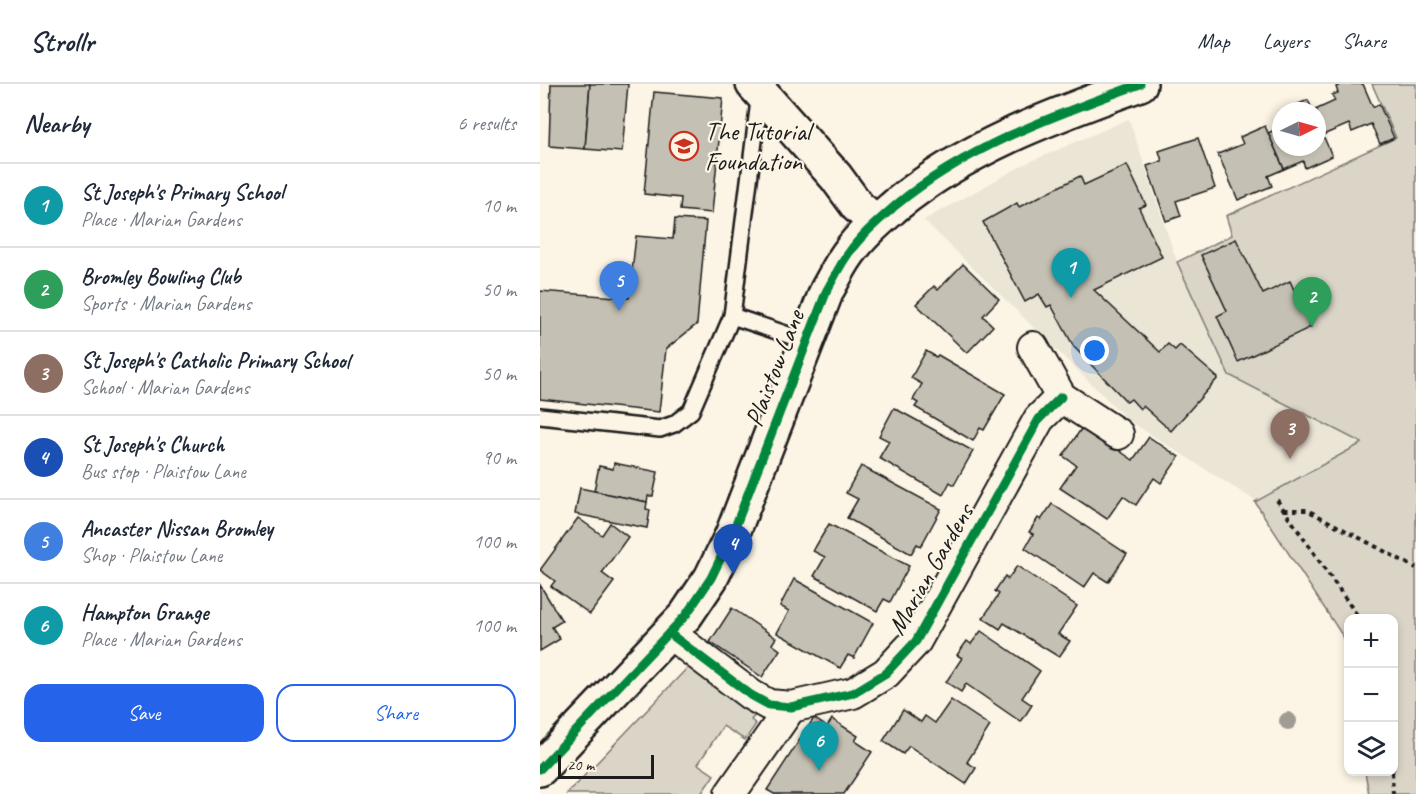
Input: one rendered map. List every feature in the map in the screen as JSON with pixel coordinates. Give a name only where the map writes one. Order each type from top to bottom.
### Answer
[{"type":"street","name":"Plaistow Lane","points":[[540,769],[686,615],[711,578],[732,535],[827,290],[848,253],[876,222],[927,180],[966,156],[1042,120],[1140,84]]},
{"type":"street","points":[[756,89],[836,177],[858,207],[876,222]]},
{"type":"street","points":[[1033,348],[1061,397],[1118,434]]},
{"type":"street","name":"Marian Gardens","points":[[669,633],[751,695],[769,705],[791,707],[853,693],[886,673],[916,642],[1040,419],[1061,397]]},
{"type":"street","points":[[730,794],[791,707]]},
{"type":"lane","points":[[540,416],[660,429],[674,424],[691,411],[732,316],[756,89]]},
{"type":"lane","points":[[732,316],[806,341]]},
{"type":"path","points":[[1277,500],[1356,614]]},
{"type":"path","points":[[1284,510],[1307,510],[1416,568]]},
{"type":"path","points":[[1392,776],[1393,794]]},
{"type":"shaded area","points":[[1372,84],[1416,84],[1416,794],[1369,794],[1366,776],[1398,776],[1398,614],[1344,614],[1344,638],[1255,502],[1362,443],[1229,375],[1177,262],[1232,235],[1226,216],[1396,138]]},
{"type":"shaded area","points":[[1129,119],[1177,262],[1187,279],[1363,443],[1416,475],[1416,794],[1369,794],[1366,776],[1398,776],[1398,614],[1344,614],[1344,638],[1254,500],[1128,420],[924,220],[1027,163]]},
{"type":"shaded area","points":[[692,663],[756,714],[751,720],[756,724],[745,740],[723,726],[698,764],[714,775],[701,794],[567,794]]},
{"type":"building","points":[[551,84],[590,84],[585,149],[549,146]]},
{"type":"building","points":[[590,84],[628,84],[622,152],[585,149]]},
{"type":"building","points":[[1342,84],[1363,84],[1373,107],[1379,104],[1394,138],[1380,144],[1371,124],[1352,132],[1349,124],[1326,134],[1326,105],[1335,101],[1332,95],[1338,93],[1336,87]]},
{"type":"building","name":"The Tutorial Foundation","points":[[654,92],[723,98],[712,213],[680,210],[681,198],[644,194]]},
{"type":"building","points":[[1265,126],[1272,142],[1272,156],[1278,156],[1284,169],[1268,176],[1272,186],[1238,200],[1218,154],[1243,144],[1240,137]]},
{"type":"building","points":[[1198,138],[1215,188],[1176,201],[1181,216],[1166,221],[1147,166],[1162,161],[1159,151]]},
{"type":"building","points":[[1326,142],[1332,156],[1305,168],[1303,161],[1284,169],[1278,156],[1326,156]]},
{"type":"building","points":[[1127,165],[1146,205],[1139,208],[1162,257],[1094,290],[1160,352],[1168,344],[1175,350],[1180,345],[1218,378],[1171,431],[1143,406],[1140,409],[1131,399],[1127,402],[1074,347],[1051,305],[1047,307],[1039,294],[1025,302],[983,222],[1017,203],[1019,207],[1080,176],[1084,185]]},
{"type":"building","points":[[675,219],[706,221],[697,324],[666,349],[659,412],[540,399],[540,291],[629,298],[636,236],[673,239]]},
{"type":"building","points":[[1236,239],[1263,294],[1290,281],[1311,327],[1238,362],[1217,316],[1227,311],[1201,255]]},
{"type":"building","points":[[963,264],[999,299],[983,316],[993,326],[967,353],[916,304],[934,286],[938,290]]},
{"type":"building","points":[[926,351],[936,357],[938,355],[1005,394],[984,430],[980,428],[973,441],[915,407],[918,403],[913,400],[922,384],[911,378]]},
{"type":"building","points":[[894,408],[973,451],[954,485],[950,482],[943,495],[879,458],[889,441],[879,436]]},
{"type":"building","points":[[1083,426],[1133,460],[1149,437],[1179,457],[1161,483],[1154,478],[1136,505],[1123,496],[1107,519],[1060,488],[1076,465],[1063,456]]},
{"type":"building","points":[[614,463],[658,472],[653,496],[648,496],[647,502],[594,491],[599,466],[613,469]]},
{"type":"building","points":[[861,466],[941,509],[921,546],[917,544],[911,554],[847,518],[858,499],[846,493]]},
{"type":"building","points":[[580,488],[647,502],[646,509],[650,510],[647,528],[575,514]]},
{"type":"building","points":[[1052,504],[1127,554],[1108,582],[1094,573],[1084,588],[1025,548],[1033,534],[1029,532],[1038,518],[1041,520]]},
{"type":"building","points":[[578,518],[602,535],[610,523],[628,537],[602,573],[614,582],[590,614],[551,586],[555,581],[540,570]]},
{"type":"building","points":[[829,524],[909,566],[890,602],[884,599],[877,611],[814,576],[825,557],[813,551]]},
{"type":"building","points":[[1017,566],[1077,606],[1058,634],[1070,641],[1059,657],[1004,623],[1000,629],[983,618],[999,594],[995,591],[1005,576],[1008,579]]},
{"type":"building","points":[[794,579],[873,623],[854,658],[848,655],[840,668],[777,633],[789,611],[780,606]]},
{"type":"building","points":[[540,585],[562,621],[552,627],[560,639],[540,651]]},
{"type":"building","points":[[732,608],[776,638],[772,644],[780,650],[762,677],[710,642]]},
{"type":"building","points":[[981,631],[1040,671],[1022,698],[1032,705],[1021,722],[966,684],[961,692],[946,682],[962,658],[957,655],[967,641],[971,644]]},
{"type":"building","points":[[951,700],[990,726],[967,762],[976,768],[966,784],[909,746],[903,754],[883,741],[903,710],[921,722],[925,716],[935,723]]},
{"type":"building","points":[[814,718],[827,727],[832,719],[858,736],[855,741],[872,752],[844,794],[774,794],[767,790]]},
{"type":"cycle path","points":[[540,769],[686,615],[711,578],[732,535],[827,290],[845,258],[859,240],[896,205],[924,184],[982,149],[1075,108],[1140,84]]},
{"type":"cycle path","points":[[669,633],[751,695],[769,705],[791,707],[853,693],[886,673],[916,641],[1039,419],[1061,397]]},
{"type":"place","name":"The Tutorial Foundation","points":[[684,146]]},
{"type":"place","name":"St Joseph's Primary School","points":[[1071,298]]},
{"type":"place","name":"Ancaster Nissan Bromley","points":[[619,311]]},
{"type":"place","name":"Bromley Bowling Club","points":[[1312,327]]},
{"type":"place","name":"St Joseph's Catholic Primary School","points":[[1290,459]]},
{"type":"place","name":"St Joseph's Church","points":[[733,574]]},
{"type":"place","name":"Hampton Grange","points":[[819,771]]}]
